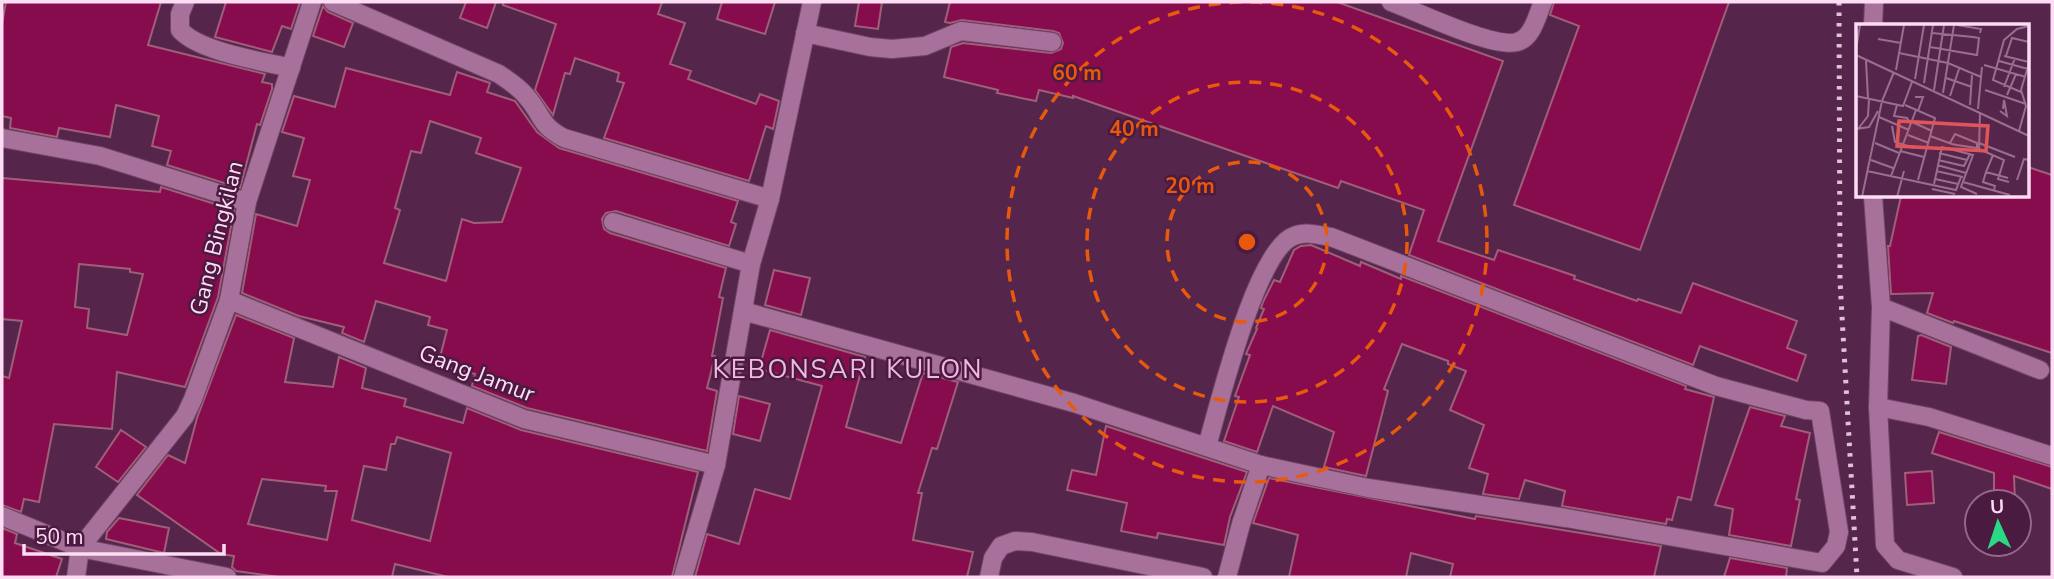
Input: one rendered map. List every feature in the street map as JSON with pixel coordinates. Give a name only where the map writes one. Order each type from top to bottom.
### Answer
[{"type":"street","points":[[184,2],[180,14],[180,30],[188,38],[207,46],[291,68]]},
{"type":"street","name":"Gang Bingkilan","points":[[80,548],[185,416],[193,399],[229,300],[247,202],[312,2]]},
{"type":"street","points":[[334,2],[499,75],[528,98],[550,131],[564,138],[770,199]]},
{"type":"street","points":[[683,577],[716,465],[751,264],[770,199],[812,2]]},
{"type":"street","points":[[1391,2],[1496,42],[1518,42],[1530,33],[1543,2]]},
{"type":"street","points":[[1873,24],[1874,2]]},
{"type":"street","points":[[805,33],[891,49],[925,46],[961,31],[1052,42]]},
{"type":"street","points":[[2,138],[100,156],[247,202]]},
{"type":"street","points":[[1873,198],[1881,307],[1878,407],[1885,545],[1898,560],[1953,577]]},
{"type":"street","points":[[613,222],[751,264]]},
{"type":"street","points":[[743,311],[1074,403],[1261,465],[1368,488],[1822,563],[1836,546],[1839,532],[1820,411],[1716,386],[1331,237],[1308,233],[1292,236],[1268,261],[1241,330],[1207,446]]},
{"type":"street","name":"Gang Jamur","points":[[229,300],[524,419],[716,465]]},
{"type":"street","points":[[1881,307],[2040,370]]},
{"type":"street","points":[[1878,407],[1930,418],[2052,456]]},
{"type":"street","points":[[1227,577],[1261,465]]},
{"type":"street","points":[[2,516],[80,548],[227,577]]},
{"type":"street","points":[[989,577],[993,558],[1000,546],[1015,541],[1032,542],[1203,577]]},
{"type":"street","points":[[76,577],[80,548]]},
{"type":"building","points":[[6,2],[161,2],[148,45],[265,74],[262,82],[272,84],[272,89],[260,125],[257,124],[240,188],[167,165],[171,151],[152,146],[159,116],[116,105],[110,137],[59,128],[57,137],[10,128],[11,118],[2,116],[2,24]]},
{"type":"building","points":[[226,2],[300,2],[291,29],[282,26],[272,52],[215,37]]},
{"type":"building","points":[[466,2],[496,2],[487,28],[460,18]]},
{"type":"building","points":[[503,2],[662,2],[658,14],[685,23],[670,64],[691,71],[688,79],[756,104],[760,94],[779,101],[773,129],[766,126],[749,181],[604,138],[624,83],[617,81],[619,73],[575,58],[570,74],[565,73],[553,115],[535,90],[556,24],[503,5]]},
{"type":"building","points":[[722,2],[775,2],[765,34],[717,19]]},
{"type":"building","points":[[859,2],[882,2],[878,29],[855,26]]},
{"type":"building","points":[[950,2],[1337,2],[1503,61],[1438,241],[1494,260],[1498,250],[1575,276],[1574,279],[1637,301],[1638,299],[1681,313],[1693,283],[1797,321],[1787,348],[1806,355],[1797,381],[1700,346],[1693,365],[1409,255],[1424,210],[1341,181],[1338,188],[1073,96],[1039,90],[1036,101],[997,93],[998,90],[944,77],[951,47],[963,43],[1051,53],[1061,49],[1063,43],[1059,33],[1053,31],[962,20],[945,22]]},
{"type":"building","points":[[1554,2],[1729,2],[1640,250],[1514,205],[1579,26],[1550,15]]},
{"type":"building","points":[[323,6],[328,12],[353,23],[344,47],[313,36]]},
{"type":"building","points":[[346,68],[450,95],[457,72],[490,83],[487,92],[515,101],[537,132],[559,148],[738,201],[731,222],[736,224],[729,246],[616,211],[606,213],[602,219],[604,229],[610,233],[726,268],[719,297],[723,298],[712,356],[715,356],[707,388],[717,391],[707,451],[527,408],[472,386],[475,374],[438,365],[447,330],[428,325],[430,317],[376,301],[364,342],[342,333],[344,327],[299,316],[242,293],[256,214],[297,226],[310,180],[293,176],[304,138],[282,132],[294,96],[335,107]],"holes":[[[430,121],[481,138],[476,153],[521,168],[502,222],[474,223],[462,219],[446,281],[384,263],[400,210],[395,208],[411,151],[421,153]]]},
{"type":"building","points":[[2030,168],[2052,175],[2052,353],[1927,313],[1933,293],[1891,294],[1890,246],[1901,198],[2030,198]]},
{"type":"building","points":[[2,178],[160,192],[161,187],[234,210],[218,297],[185,387],[117,372],[112,429],[54,424],[39,502],[24,499],[21,512],[2,505],[2,376],[9,378],[22,321],[2,319]],"holes":[[[79,264],[130,269],[130,272],[143,274],[127,335],[87,328],[89,309],[75,307]]]},
{"type":"building","points":[[1311,245],[1360,266],[1361,262],[1401,279],[1401,276],[1686,386],[1685,389],[1714,397],[1691,500],[1678,497],[1672,520],[1667,519],[1666,524],[1562,506],[1565,491],[1525,480],[1519,499],[1483,494],[1488,474],[1469,468],[1484,425],[1450,410],[1466,371],[1448,364],[1448,361],[1402,344],[1384,389],[1388,391],[1366,476],[1324,467],[1334,432],[1273,406],[1257,452],[1224,441],[1239,397],[1235,396],[1250,355],[1246,354],[1264,309],[1261,308],[1263,302],[1274,280],[1280,282],[1294,250]]},
{"type":"building","points":[[774,270],[810,278],[801,315],[765,305]]},
{"type":"building","points":[[236,315],[294,338],[285,382],[333,387],[339,357],[366,368],[362,388],[406,399],[404,406],[463,423],[467,408],[521,430],[698,472],[672,577],[448,577],[395,564],[392,577],[279,577],[236,571],[232,567],[234,556],[221,554],[137,495],[168,455],[185,463],[197,418]],"holes":[[[397,437],[451,453],[430,541],[352,520],[364,466],[386,470],[391,444],[395,444]],[[262,479],[326,486],[325,491],[337,491],[327,540],[248,524]]]},
{"type":"building","points":[[770,330],[865,357],[846,427],[901,443],[923,373],[958,382],[937,449],[932,448],[918,493],[922,493],[913,540],[973,552],[967,577],[695,577],[707,534],[739,544],[755,489],[790,499],[822,386],[759,369]]},
{"type":"building","points":[[1918,336],[1951,347],[1946,384],[1912,380]]},
{"type":"building","points":[[739,396],[770,404],[760,441],[733,434]]},
{"type":"building","points":[[1750,407],[1785,416],[1781,426],[1810,433],[1796,499],[1800,500],[1791,546],[1729,535],[1733,509],[1715,505]]},
{"type":"building","points":[[1106,426],[1247,472],[1230,517],[1224,545],[1158,533],[1157,538],[1121,531],[1127,503],[1067,490],[1072,470],[1096,475]]},
{"type":"building","points":[[121,430],[146,447],[118,482],[96,467]]},
{"type":"building","points":[[1939,432],[2052,467],[2052,489],[2014,476],[2014,488],[1994,488],[1994,473],[1932,453]]},
{"type":"building","points":[[1932,471],[1934,503],[1907,505],[1905,473]]},
{"type":"building","points":[[1269,478],[1475,519],[1476,516],[1661,546],[1654,577],[1450,577],[1453,564],[1411,553],[1406,577],[1289,577],[1298,535],[1253,523]]},
{"type":"building","points":[[119,518],[169,528],[164,553],[106,539],[107,532]]},
{"type":"building","points":[[2,528],[17,534],[15,543],[62,559],[56,577],[2,577]]},
{"type":"building","points":[[1730,558],[1787,568],[1786,577],[1724,577]]},
{"type":"railway","points":[[1839,2],[1840,281],[1857,577]]},
{"type":"district","name":"KEBONSARI KULON","points":[[848,369]]}]
